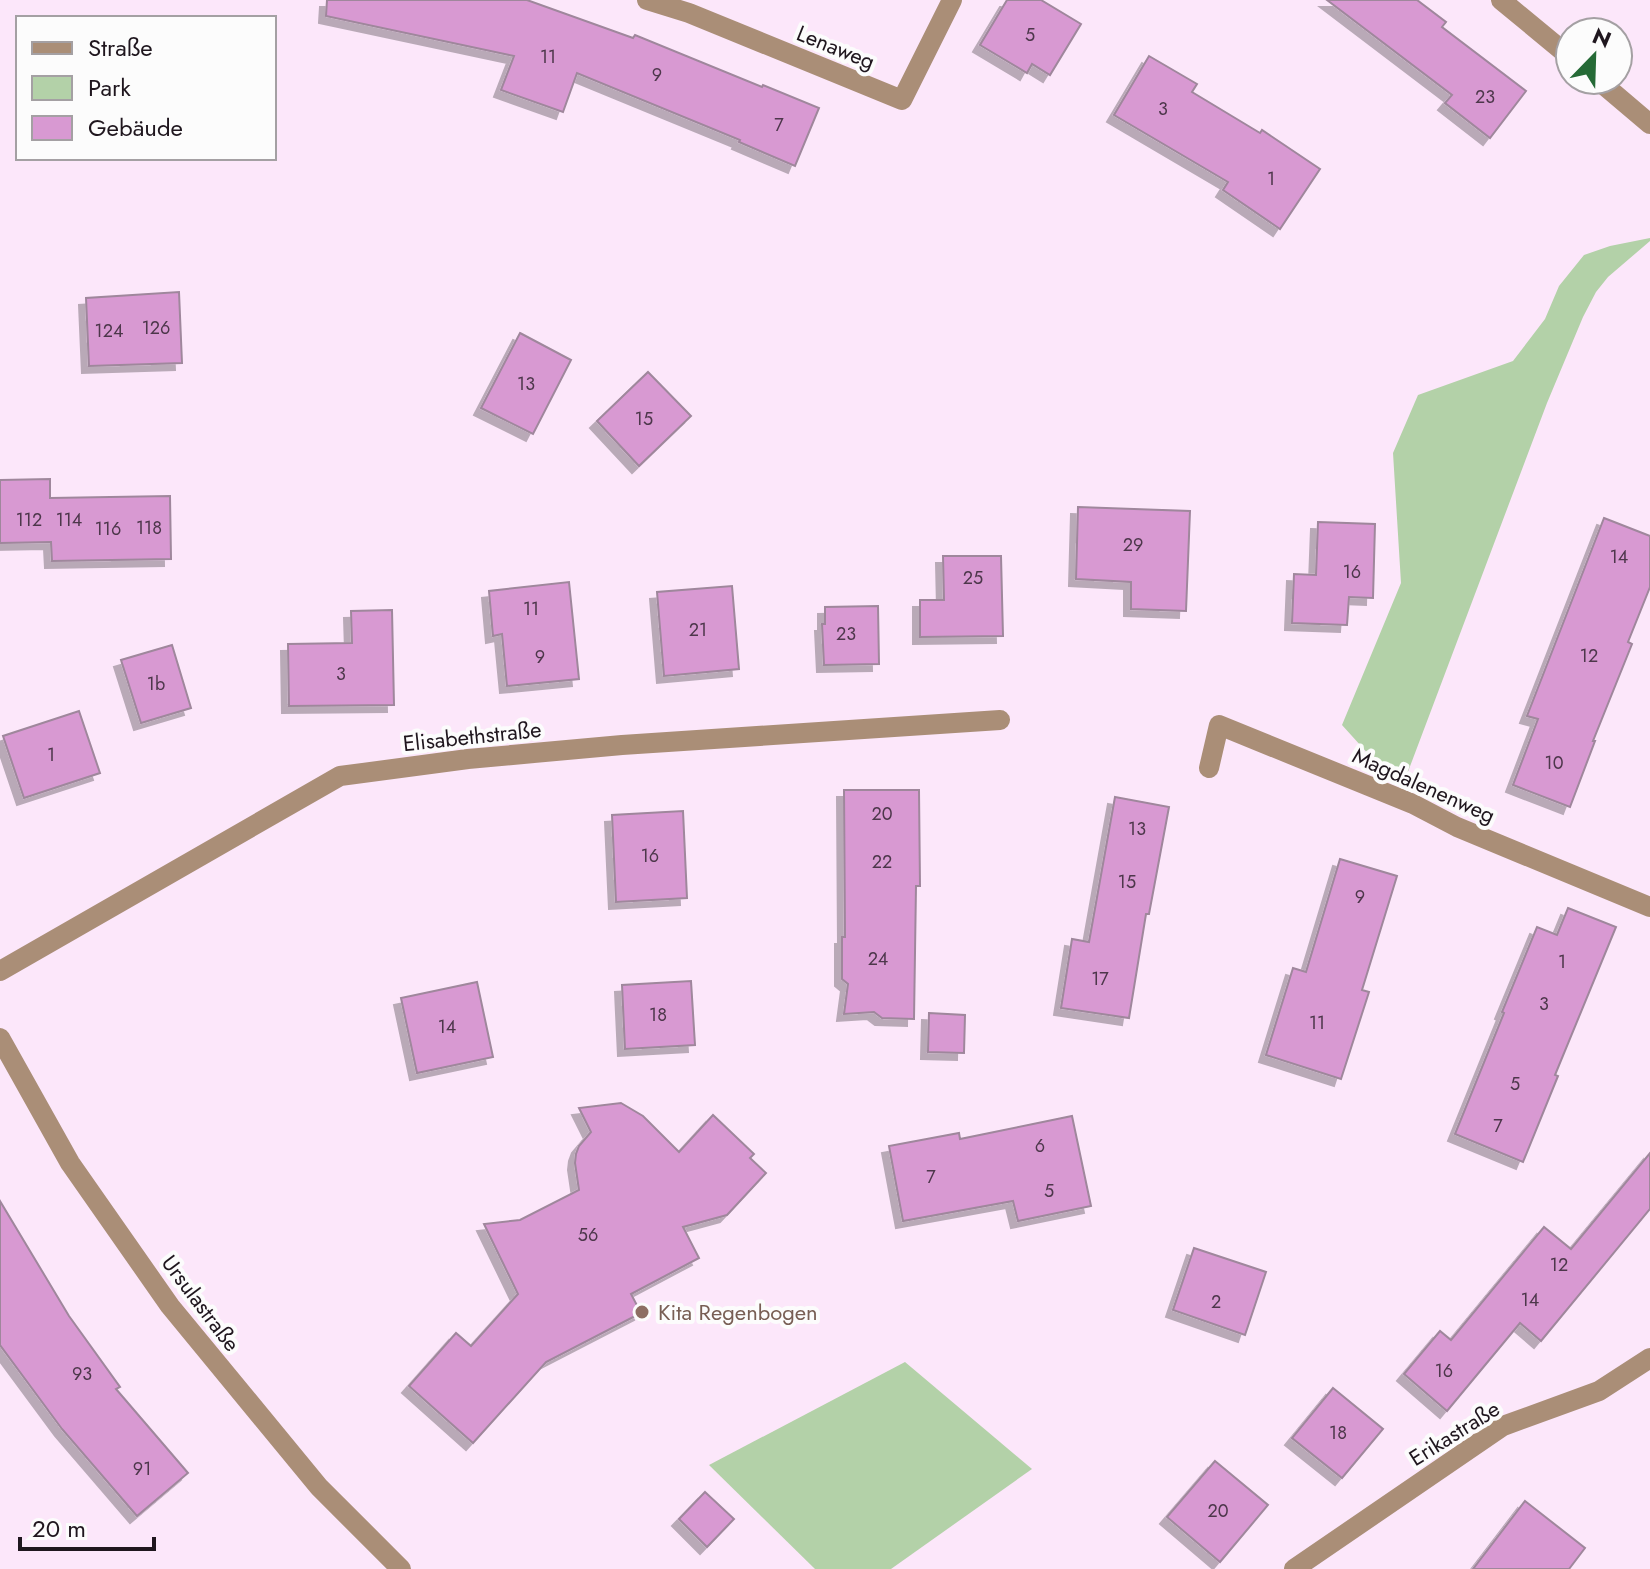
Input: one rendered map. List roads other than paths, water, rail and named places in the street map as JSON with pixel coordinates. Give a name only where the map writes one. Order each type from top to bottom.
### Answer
[{"type":"street","name":"Lenaweg","points":[[647,0],[689,13],[902,100],[952,0]]},
{"type":"street","points":[[1501,0],[1554,44]]},
{"type":"street","points":[[1617,96],[1650,124]]},
{"type":"street","name":"Elisabethstraße","points":[[0,971],[340,776],[468,759],[622,745],[1000,720]]},
{"type":"street","name":"Magdalenenweg","points":[[1209,768],[1219,725],[1413,804],[1457,827],[1650,907]]},
{"type":"street","name":"Ursulastraße","points":[[0,1038],[70,1163],[170,1306],[319,1487],[401,1569]]},
{"type":"street","name":"Erikastraße","points":[[1294,1569],[1503,1426],[1599,1391],[1650,1358]]},
{"type":"place","name":"Kita Regenbogen","points":[[642,1312]]}]
